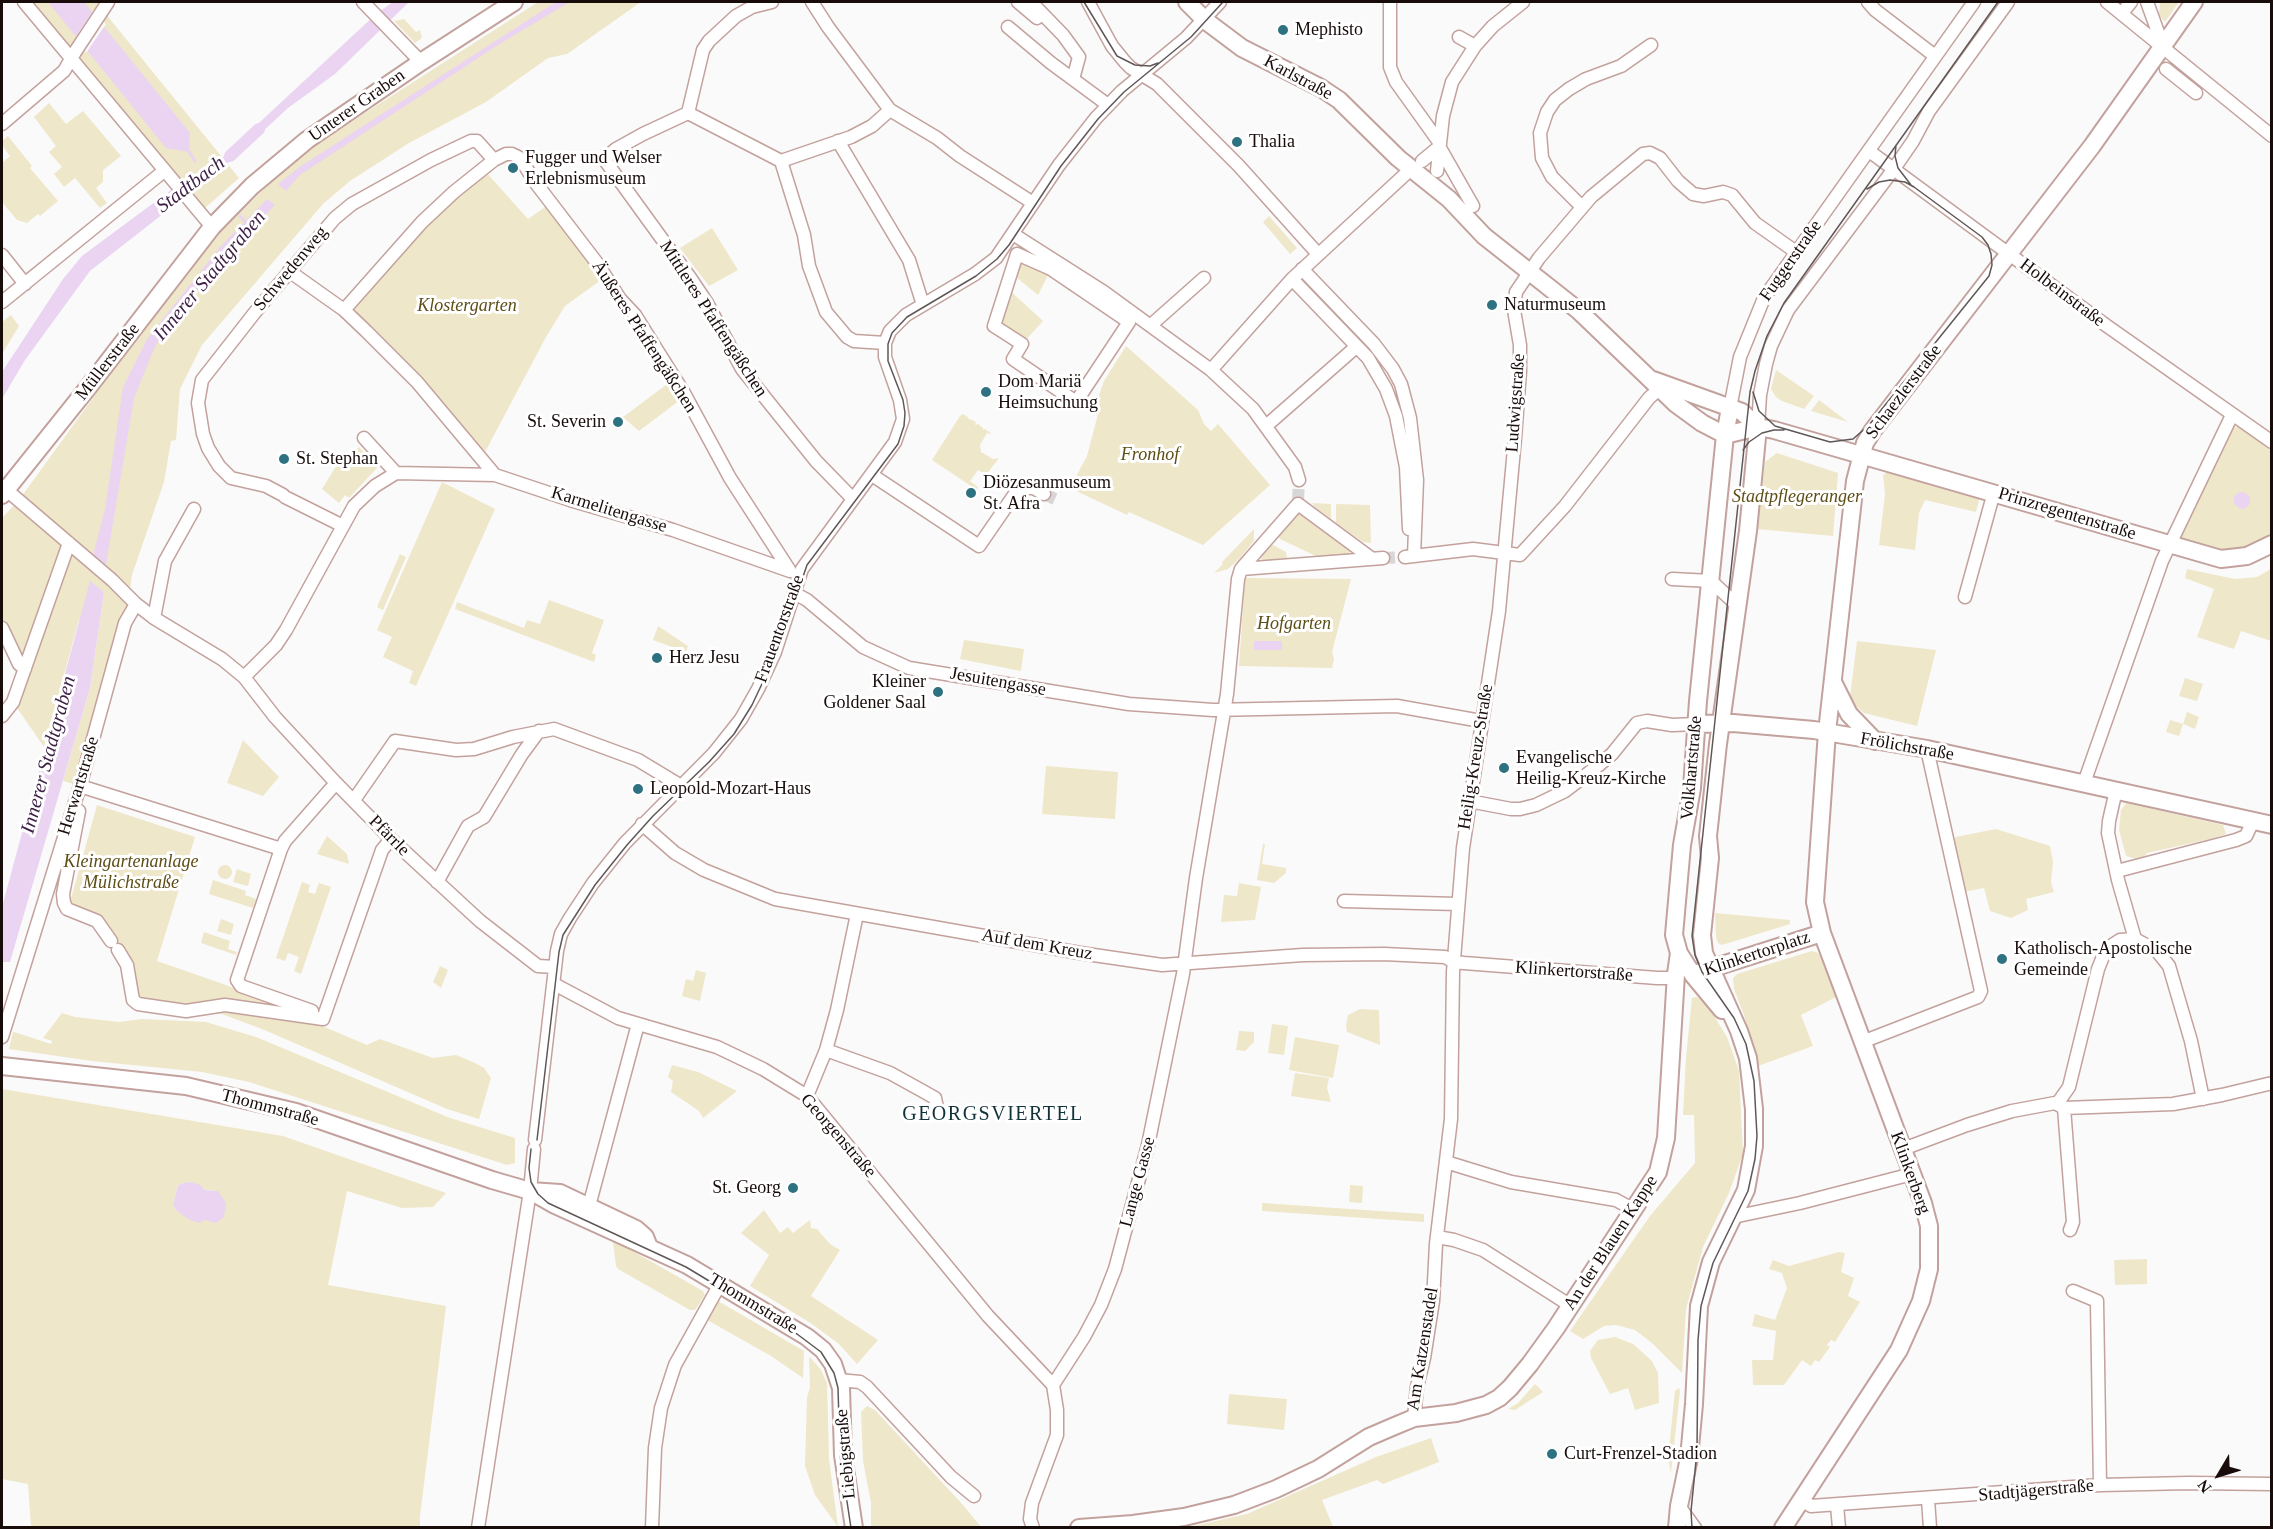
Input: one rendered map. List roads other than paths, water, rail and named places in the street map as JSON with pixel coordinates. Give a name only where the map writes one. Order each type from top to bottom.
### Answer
[{"type":"street","points":[[24,2],[73,54],[164,171],[212,227]]},
{"type":"street","points":[[363,2],[421,62]]},
{"type":"street","name":"Unterer Graben","points":[[212,227],[252,186],[307,140],[514,2]]},
{"type":"street","points":[[772,2],[752,7],[736,16],[709,41],[703,50],[688,113],[780,161],[804,235],[809,266],[826,312],[847,337],[854,341],[885,343],[890,331],[897,323],[996,258],[1072,147],[1108,105],[1180,44],[1220,2]]},
{"type":"street","points":[[812,2],[890,110],[937,138],[960,156],[1034,203]]},
{"type":"street","points":[[1018,2],[1072,48]]},
{"type":"street","points":[[1031,2],[1063,35],[1079,57],[1072,80]]},
{"type":"street","points":[[1088,2],[1112,46],[1131,68],[1157,84],[1239,166],[1318,254]]},
{"type":"street","name":"Karlstraße","points":[[1187,2],[1204,19],[1250,52],[1321,88],[1339,100],[1416,165]]},
{"type":"street","points":[[1390,2],[1387,27],[1387,68],[1439,144],[1473,206]]},
{"type":"street","points":[[1437,171],[1439,144],[1450,107],[1452,82],[1474,46],[1493,26],[1523,2]]},
{"type":"street","points":[[1868,2],[1875,10],[1935,56]]},
{"type":"street","name":"Fuggerstraße","points":[[1730,412],[1735,378],[1745,340],[1764,298],[1974,2]]},
{"type":"street","name":"Fuggerstraße","points":[[1758,427],[1760,395],[1766,364],[1771,346],[1788,310],[1893,170],[1913,141],[1929,111],[2008,2]]},
{"type":"street","points":[[2107,2],[2271,136]]},
{"type":"street","points":[[2122,13],[2131,2]]},
{"type":"street","name":"Schaezlerstraße","points":[[1822,933],[1815,902],[1815,883],[1827,732],[1855,481],[1862,454],[1873,430],[2010,254],[2194,2]]},
{"type":"street","points":[[2149,3],[2163,47]]},
{"type":"street","points":[[2,124],[59,77],[105,7]]},
{"type":"street","points":[[1008,27],[1072,80],[1108,105]]},
{"type":"street","points":[[1459,37],[1474,46]]},
{"type":"street","points":[[1582,207],[1560,187],[1545,166],[1539,142],[1544,119],[1555,100],[1569,89],[1586,79],[1621,66],[1650,45]]},
{"type":"street","points":[[2166,69],[2196,93]]},
{"type":"street","points":[[780,161],[838,141],[872,126],[890,110]]},
{"type":"street","name":"Mittleres Pfaffengäßchen","points":[[688,113],[643,134],[616,149],[604,159],[691,279],[747,376],[816,461],[853,499]]},
{"type":"street","name":"Schwedenweg","points":[[343,526],[266,486],[231,478],[214,458],[203,434],[198,403],[202,380],[289,271],[335,218],[352,204],[431,160],[471,141],[477,141],[494,160]]},
{"type":"street","points":[[838,141],[909,260],[923,305]]},
{"type":"street","points":[[1211,370],[1302,269],[1439,144]]},
{"type":"street","points":[[1869,151],[1893,170]]},
{"type":"street","name":"Äußeres Pfaffengäßchen","points":[[494,160],[506,154],[520,158],[535,182],[597,263],[620,299],[635,315],[684,393],[730,478],[777,555],[795,573]]},
{"type":"street","name":"Ludwigstraße","points":[[1505,552],[1520,371],[1516,292],[1529,272],[1591,196],[1643,154],[1654,154],[1684,188],[1693,194],[1704,196],[1723,192],[1732,195],[1755,222],[1796,252]]},
{"type":"street","points":[[344,310],[422,222],[454,192],[494,160]]},
{"type":"street","points":[[1416,165],[1484,236],[1579,310],[1654,384],[1702,423],[1725,435],[1758,427]]},
{"type":"street","name":"Holbeinstraße","points":[[1893,170],[2271,442]]},
{"type":"street","points":[[2,302],[164,171]]},
{"type":"street","name":"Müllerstraße","points":[[3,490],[212,227]]},
{"type":"street","points":[[1013,234],[1076,273],[1211,370],[1244,399],[1266,426],[1295,467],[1299,480]]},
{"type":"street","points":[[1017,254],[1051,269],[1129,322],[1076,402],[1013,359],[1022,344],[994,326],[1017,254]]},
{"type":"street","points":[[2,255],[25,284]]},
{"type":"street","points":[[1302,269],[1374,344],[1401,384],[1410,418],[1417,480],[1409,557]]},
{"type":"street","points":[[289,271],[344,310],[417,382],[495,475]]},
{"type":"street","points":[[1151,325],[1204,278]]},
{"type":"street","points":[[1292,279],[1376,370],[1386,389],[1396,416],[1406,467],[1409,557]]},
{"type":"street","points":[[1126,339],[1139,317]]},
{"type":"street","name":"Frauentorstraße","points":[[478,1527],[530,1191],[559,941],[570,918],[603,870],[642,824],[726,740],[749,706],[775,652],[794,593],[795,573],[809,558],[895,442],[903,419],[900,400],[886,362],[885,343]]},
{"type":"street","points":[[1266,426],[1356,347]]},
{"type":"street","points":[[1654,384],[1730,412],[1742,412],[1758,427]]},
{"type":"street","points":[[1409,557],[1473,549],[1520,555],[1565,506],[1649,398],[1654,384]]},
{"type":"street","name":"Volkhartstraße","points":[[1730,412],[1725,435],[1692,788],[1682,844],[1674,935],[1679,953],[1693,975],[1735,1023]]},
{"type":"street","points":[[2084,783],[2162,561],[2232,415]]},
{"type":"street","name":"Prinzregentenstraße","points":[[1758,427],[1862,454],[2200,554],[2229,559],[2256,553],[2271,544]]},
{"type":"street","name":"Volkhartstraße","points":[[1677,1527],[1689,1458],[1699,1306],[1711,1262],[1742,1200],[1750,1175],[1755,1136],[1749,1065],[1735,1023],[1704,953],[1702,935],[1710,858],[1708,836],[1720,722],[1738,606],[1758,427]]},
{"type":"street","points":[[244,677],[276,645],[286,630],[354,506],[385,478],[396,473],[364,438]]},
{"type":"street","name":"Karmelitengasse","points":[[396,473],[495,475],[673,530],[795,573]]},
{"type":"street","points":[[872,475],[979,546],[1019,488],[1039,491]]},
{"type":"street","name":"Pfärrle","points":[[3,490],[69,543],[154,618],[222,658],[244,677],[275,717],[336,783],[437,882],[480,921],[538,966],[555,967]]},
{"type":"street","points":[[1965,597],[1994,492]]},
{"type":"street","points":[[1298,503],[1377,558],[1241,569],[1298,503]]},
{"type":"street","points":[[154,618],[165,561],[194,509]]},
{"type":"street","points":[[2,716],[13,702],[69,543]]},
{"type":"street","name":"Heilig-Kreuz-Straße","points":[[1454,962],[1457,904],[1469,801],[1499,611],[1505,552]]},
{"type":"street","name":"Lange Gasse","points":[[1053,1385],[1099,1311],[1115,1269],[1148,1145],[1184,964],[1224,710],[1241,569]]},
{"type":"street","points":[[1672,579],[1711,581],[1738,606]]},
{"type":"street","name":"Jesuitengasse","points":[[794,593],[807,600],[863,647],[909,668],[1130,704],[1224,710],[1397,706],[1481,721]]},
{"type":"street","name":"Herwartstraße","points":[[2,1037],[80,787],[125,623],[136,604]]},
{"type":"street","points":[[2,628],[19,664],[25,669]]},
{"type":"street","points":[[1833,681],[1849,714],[1875,741]]},
{"type":"street","points":[[1469,801],[1511,809],[1536,805],[1565,791],[1599,765],[1612,754],[1637,723],[1647,721],[1672,725],[1697,724]]},
{"type":"street","name":"Frölichstraße","points":[[1697,724],[1720,722],[1827,732],[1927,749],[2271,825]]},
{"type":"street","points":[[354,800],[395,741],[456,750],[474,749],[513,737],[554,729],[639,760],[681,786]]},
{"type":"street","points":[[437,882],[468,826],[484,817],[522,754],[539,731]]},
{"type":"street","points":[[1862,1041],[1978,997],[1981,991],[1927,749]]},
{"type":"street","points":[[324,1017],[241,986],[237,980],[280,849],[336,783]]},
{"type":"street","points":[[280,849],[80,787],[81,801],[63,894],[64,903],[67,909],[97,921],[115,945],[127,965],[133,1000],[138,1004],[186,1011],[225,1005],[324,1017]]},
{"type":"street","points":[[2116,790],[2108,833],[2134,939]]},
{"type":"street","points":[[2117,871],[2236,840],[2246,836],[2253,821]]},
{"type":"street","name":"Auf dem Kreuz","points":[[642,824],[675,853],[694,865],[775,899],[1080,953],[1162,965],[1303,955],[1384,954],[1445,957],[1454,962]]},
{"type":"street","points":[[324,1017],[382,850],[391,839]]},
{"type":"street","points":[[1344,900],[1457,904]]},
{"type":"street","points":[[807,1096],[826,1050],[837,1011],[857,914]]},
{"type":"street","name":"Klinkertorplatz","points":[[1693,975],[1822,933]]},
{"type":"street","name":"Klinkerberg","points":[[1783,1527],[1908,1334],[1921,1301],[1929,1269],[1929,1226],[1923,1203],[1822,933]]},
{"type":"street","points":[[2070,1230],[2073,1222],[2060,1106],[2069,1087],[2098,969],[2106,949],[2121,940],[2134,939],[2157,951],[2169,966],[2191,1041],[2203,1099]]},
{"type":"street","name":"Volkhartstraße","points":[[1676,978],[1679,953]]},
{"type":"street","name":"Klinkertorstraße","points":[[1454,962],[1657,978],[1693,975]]},
{"type":"street","name":"Am Katzenstadel","points":[[1079,1527],[1184,1517],[1234,1505],[1318,1468],[1369,1437],[1414,1418],[1432,1301],[1452,1100],[1454,962]]},
{"type":"street","name":"An der Blauen Kappe","points":[[1414,1418],[1471,1410],[1499,1398],[1530,1364],[1571,1306],[1658,1172],[1664,1148],[1676,978]]},
{"type":"street","name":"Georgenstraße","points":[[554,984],[618,1018],[717,1047],[763,1069],[807,1096],[988,1316],[1053,1385]]},
{"type":"street","points":[[589,1206],[638,1024]]},
{"type":"street","points":[[826,1050],[890,1073],[919,1089],[935,1098],[938,1112]]},
{"type":"street","name":"Thommstraße","points":[[2,1066],[186,1086],[208,1091],[296,1112],[530,1191],[555,1205],[650,1247],[720,1284],[818,1345],[833,1364],[839,1380]]},
{"type":"street","points":[[1903,1149],[2012,1111],[2055,1103],[2060,1106],[2147,1106],[2203,1099],[2271,1083]]},
{"type":"street","points":[[1446,1162],[1511,1182],[1616,1200],[1635,1210]]},
{"type":"street","points":[[1733,1218],[1912,1174]]},
{"type":"street","name":"Thommstraße","points":[[530,1191],[560,1193],[589,1206],[642,1233],[650,1247]]},
{"type":"street","points":[[1437,1237],[1483,1250],[1571,1306]]},
{"type":"street","points":[[652,1527],[655,1448],[661,1408],[675,1365],[720,1284]]},
{"type":"street","points":[[2073,1291],[2097,1301],[2100,1485]]},
{"type":"street","points":[[839,1380],[860,1382],[867,1387],[951,1477],[974,1496]]},
{"type":"street","name":"Liebigstraße","points":[[839,1380],[844,1471],[857,1524]]},
{"type":"street","points":[[1033,1527],[1030,1519],[1032,1503],[1057,1435],[1057,1410],[1053,1385]]},
{"type":"street","name":"Stadtjägerstraße","points":[[1802,1500],[1811,1506],[2100,1485],[2189,1482],[2271,1484]]},
{"type":"street","points":[[1928,1499],[1930,1527]]},
{"type":"street","points":[[1837,1505],[1839,1527]]},
{"type":"street","points":[[1679,1506],[1695,1527]]},
{"type":"water","points":[[48,2],[84,2],[190,133],[189,152],[166,148]]},
{"type":"water","points":[[393,2],[408,3],[335,74],[288,108],[248,145],[246,135],[376,14]]},
{"type":"water","points":[[556,2],[570,2],[501,43],[300,175],[286,191],[278,184],[301,166]]},
{"type":"water","points":[[239,142],[242,152],[90,271],[25,360],[2,399],[2,372],[63,279],[82,256],[171,190],[223,157]]},
{"type":"water","name":"Innerer Stadtgraben","points":[[267,199],[275,205],[239,243],[156,345],[134,398],[106,565],[93,555],[105,509],[123,387],[147,339],[220,247]]},
{"type":"water","points":[[2239,492],[2246,493],[2250,498],[2250,504],[2244,509],[2234,503],[2234,497]]},
{"type":"water","name":"Innerer Stadtgraben","points":[[90,581],[104,592],[90,688],[10,962],[2,962],[2,907]]},
{"type":"water","points":[[1254,641],[1282,641],[1282,650],[1254,650]]},
{"type":"water","points":[[188,1182],[199,1184],[205,1190],[218,1191],[226,1203],[224,1217],[216,1223],[204,1220],[199,1223],[188,1219],[176,1210],[173,1205],[178,1185]]},
{"type":"waterway","name":"Stadtbach","points":[[230,156],[259,129]]},
{"type":"waterway","points":[[188,150],[195,161]]},
{"type":"waterway","name":"Innerer Stadtgraben","points":[[240,216],[247,224]]},
{"type":"tunnel","points":[[1298,501],[1299,480]]},
{"type":"tunnel","points":[[1044,494],[1055,499]]},
{"type":"tunnel","points":[[1383,558],[1405,557]]},
{"type":"tram line","points":[[1084,2],[1117,56],[1135,65],[1150,66],[1158,63]]},
{"type":"tram line","points":[[537,1140],[559,952],[563,935],[595,885],[627,845],[734,734],[752,705],[777,652],[807,565],[898,444],[904,426],[905,413],[903,400],[888,361],[888,344],[892,333],[907,317],[976,276],[997,259],[1009,245],[1061,166],[1098,119],[1124,92],[1191,37],[1223,2]]},
{"type":"tram line","points":[[1692,1528],[1691,1511],[1697,1451],[1698,1340],[1701,1306],[1713,1263],[1748,1191],[1757,1136],[1754,1081],[1746,1044],[1734,1018],[1702,972],[1695,955],[1692,936],[1750,392],[1767,336],[1784,303],[1998,2]]},
{"type":"tram line","points":[[1896,145],[1895,156],[1898,168],[1911,185]]},
{"type":"tram line","points":[[1753,392],[1759,411],[1775,426],[1830,442],[1853,439],[1869,425],[1989,276],[1992,265],[1991,254],[1982,237],[1914,187],[1905,182],[1890,180],[1879,182],[1867,189]]},
{"type":"tram line","points":[[1743,450],[1749,442],[1762,433],[1784,430]]},
{"type":"tram line","points":[[531,1149],[529,1168],[531,1182],[538,1194],[548,1203],[686,1267],[797,1334],[821,1352],[834,1373],[838,1388],[840,1455],[851,1528]]},
{"type":"place","name":"Mephisto","points":[[1283,30]]},
{"type":"place","name":"Thalia","points":[[1237,142]]},
{"type":"place","name":"Fugger und Welser Erlebnismuseum","points":[[513,168]]},
{"type":"place","name":"Naturmuseum","points":[[1492,305]]},
{"type":"place","name":"Dom Mariä Heimsuchung","points":[[986,392]]},
{"type":"place","name":"St. Severin","points":[[618,422]]},
{"type":"place","name":"St. Stephan","points":[[284,459]]},
{"type":"place","name":"Diözesanmuseum St. Afra","points":[[971,493]]},
{"type":"place","name":"Herz Jesu","points":[[657,658]]},
{"type":"place","name":"Kleiner Goldener Saal","points":[[938,692]]},
{"type":"place","name":"Evangelische Heilig-Kreuz-Kirche","points":[[1504,768]]},
{"type":"place","name":"Leopold-Mozart-Haus","points":[[638,789]]},
{"type":"place","name":"Katholisch-Apostolische Gemeinde","points":[[2002,959]]},
{"type":"place","name":"St. Georg","points":[[793,1188]]},
{"type":"place","name":"Curt-Frenzel-Stadion","points":[[1552,1454]]},
{"type":"district","name":"GEORGSVIERTEL","points":[[993,1115]]},
{"type":"park label","name":"Klostergarten","points":[[467,306]]},
{"type":"park label","name":"Fronhof","points":[[1150,455]]},
{"type":"park label","name":"Stadtpflegeranger","points":[[1797,497]]},
{"type":"park label","name":"Hofgarten","points":[[1294,624]]},
{"type":"park label","name":"Kleingartenanlage Mülichstraße","points":[[131,872]]}]
